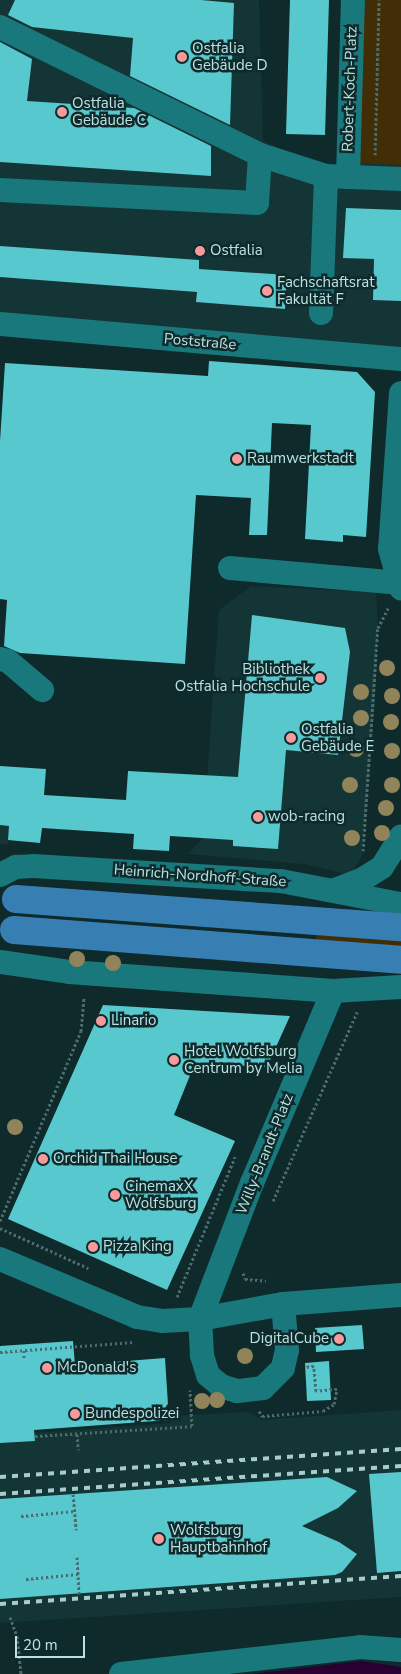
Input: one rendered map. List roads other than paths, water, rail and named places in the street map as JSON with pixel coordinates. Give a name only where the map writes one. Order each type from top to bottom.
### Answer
[{"type":"main road","points":[[16,899],[401,927]]},
{"type":"main road","points":[[14,930],[401,960]]},
{"type":"street","name":"Robert-Koch-Platz","points":[[321,313],[337,177],[353,0]]},
{"type":"street","points":[[0,27],[260,155],[337,177],[401,179]]},
{"type":"street","points":[[0,190],[257,203],[260,155]]},
{"type":"street","name":"Poststraße","points":[[0,324],[401,359]]},
{"type":"street","points":[[401,393],[390,550],[401,582],[401,588]]},
{"type":"street","points":[[230,568],[401,582]]},
{"type":"street","points":[[0,659],[8,661],[42,690]]},
{"type":"street","points":[[335,890],[364,880],[382,867],[401,837]]},
{"type":"street","name":"Heinrich-Nordhoff-Straße","points":[[0,875],[16,866],[32,866],[301,883],[401,904]]},
{"type":"street","points":[[0,962],[85,984],[334,991],[401,987]]},
{"type":"street","name":"Willy-Brandt-Platz","points":[[200,1319],[252,1183],[334,991]]},
{"type":"street","points":[[0,1259],[137,1317],[162,1322],[200,1319],[283,1304],[401,1295]]},
{"type":"street","points":[[200,1319],[202,1355],[208,1375],[221,1386],[236,1391],[263,1388],[283,1368],[286,1350],[283,1304]]},
{"type":"street","points":[[121,1674],[360,1647],[401,1650]]},
{"type":"railway","points":[[0,1477],[401,1449]]},
{"type":"railway","points":[[0,1494],[401,1466]]},
{"type":"railway","points":[[0,1604],[401,1576]]},
{"type":"place","name":"Ostfalia Gebäude D","points":[[182,57]]},
{"type":"place","name":"Ostfalia Gebäude C","points":[[62,112]]},
{"type":"place","name":"Ostfalia","points":[[200,251]]},
{"type":"place","name":"Fachschaftsrat Fakultät F","points":[[267,291]]},
{"type":"place","name":"Raumwerkstadt","points":[[237,459]]},
{"type":"place","name":"Bibliothek Ostfalia Hochschule","points":[[320,678]]},
{"type":"place","name":"Ostfalia Gebäude E","points":[[291,738]]},
{"type":"place","name":"wob-racing","points":[[258,817]]},
{"type":"place","name":"Linario","points":[[101,1021]]},
{"type":"place","name":"Hotel Wolfsburg Centrum by Melia","points":[[174,1060]]},
{"type":"place","name":"Orchid Thai House","points":[[43,1159]]},
{"type":"place","name":"CinemaxX Wolfsburg","points":[[115,1195]]},
{"type":"place","name":"Pizza King","points":[[93,1247]]},
{"type":"place","name":"DigitalCube","points":[[339,1339]]},
{"type":"place","name":"McDonald's","points":[[47,1368]]},
{"type":"place","name":"Bundespolizei","points":[[75,1414]]},
{"type":"place","name":"Wolfsburg Hauptbahnhof","points":[[159,1539]]}]
